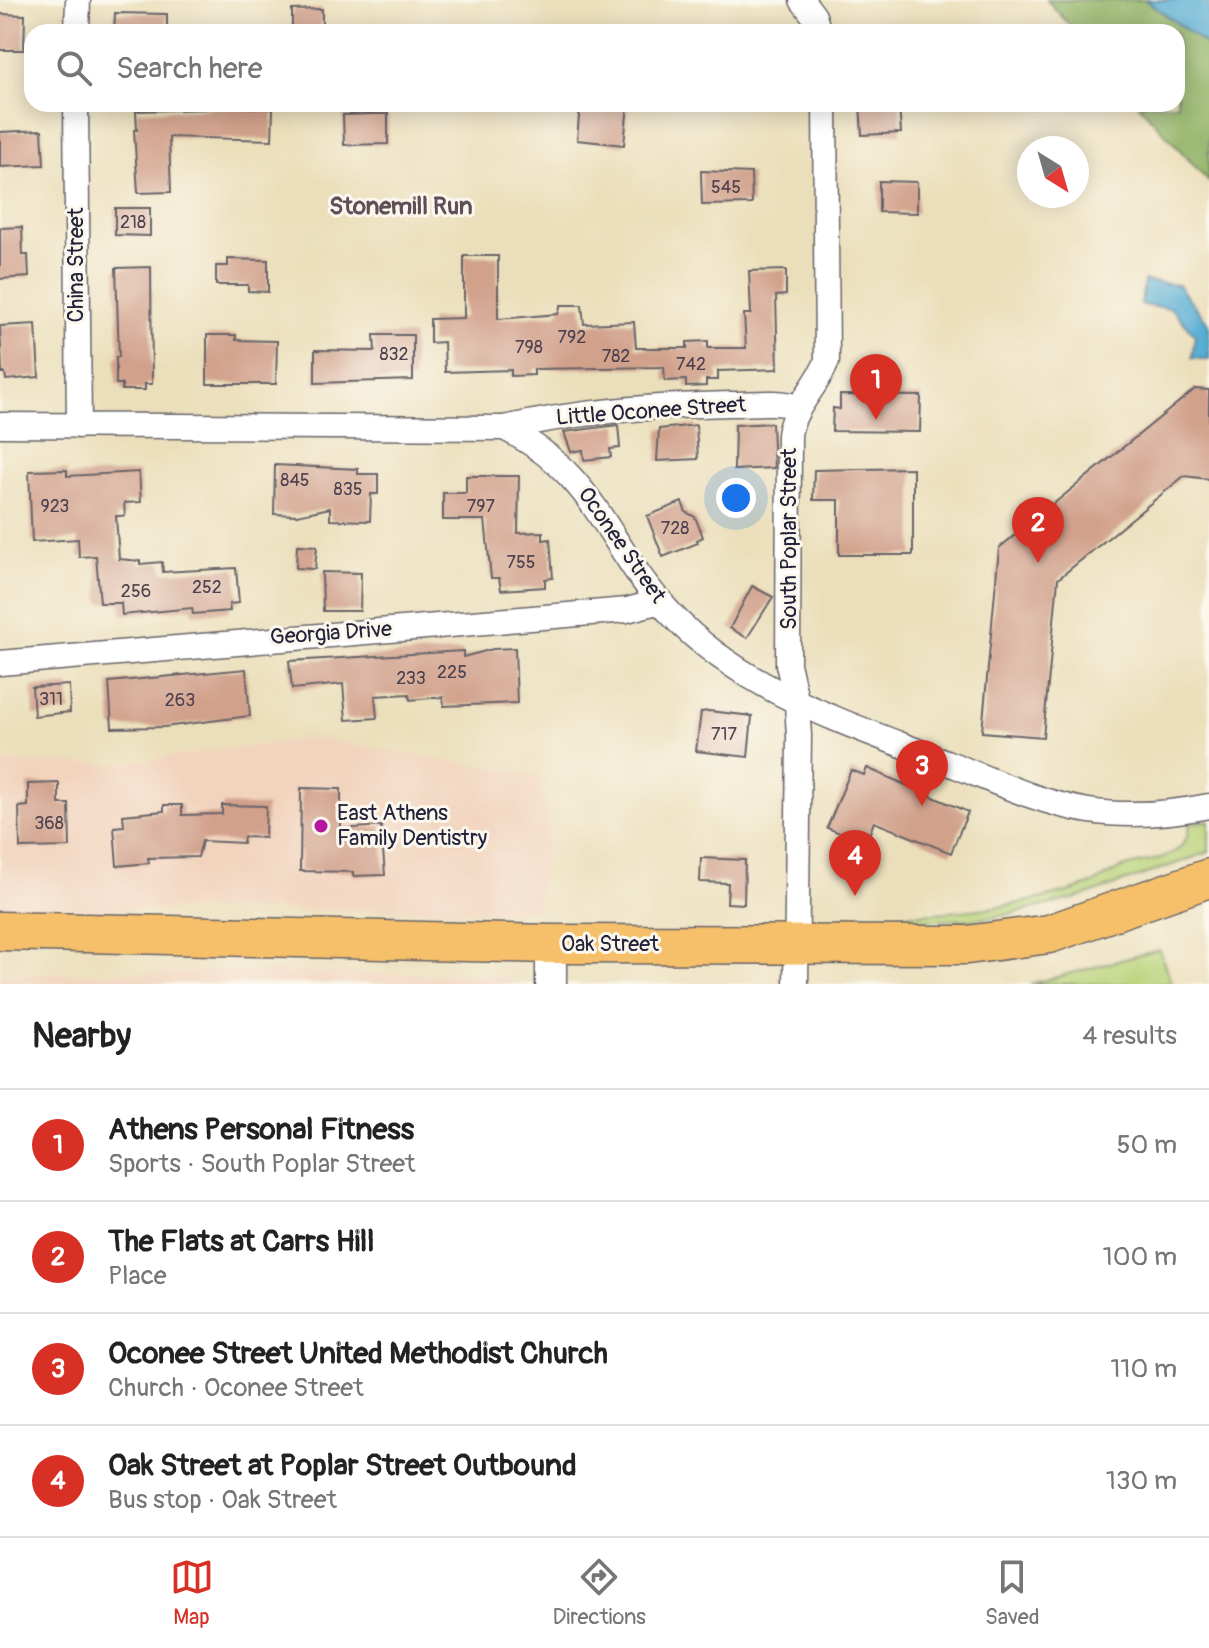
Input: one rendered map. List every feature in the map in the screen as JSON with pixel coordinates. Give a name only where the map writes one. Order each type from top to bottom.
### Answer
[{"type":"main road","name":"Oak Street","points":[[0,931],[551,944],[967,945],[1049,934],[1209,878]]},
{"type":"street","points":[[77,24],[78,0]]},
{"type":"street","points":[[804,1],[815,24]]},
{"type":"street","name":"China Street","points":[[76,112],[79,426]]},
{"type":"street","name":"South Poplar Street","points":[[796,984],[797,704],[788,664],[789,435],[799,407],[821,376],[828,351],[825,112]]},
{"type":"street","name":"Little Oconee Street","points":[[504,428],[561,415],[661,406],[766,402],[799,407]]},
{"type":"street","name":"Oconee Street","points":[[0,425],[504,428],[538,446],[572,476],[671,614],[709,646],[797,704],[1033,796],[1069,807],[1128,815],[1183,812],[1209,806]]},
{"type":"street","name":"Georgia Drive","points":[[0,663],[627,610],[661,601]]},
{"type":"street","points":[[551,944],[551,984]]},
{"type":"shaded area","points":[[314,738],[540,776],[548,837],[536,911],[0,909],[0,762],[112,764]]},
{"type":"shaded area","points":[[242,971],[506,976],[513,984],[0,984],[0,975]]},
{"type":"green space","points":[[1047,0],[1146,0],[1178,24],[1069,24]]},
{"type":"green space","points":[[1185,29],[1209,47],[1209,182],[1145,112],[1185,112]]},
{"type":"green space","points":[[1209,820],[1209,852],[1081,897],[972,920],[845,920],[845,916],[906,915],[998,907],[1058,895],[1091,884],[1120,869],[1164,857],[1181,846],[1190,824]]},
{"type":"green space","points":[[1159,950],[1172,984],[1030,984]]},
{"type":"water","points":[[1146,0],[1209,0],[1209,47],[1185,29],[1185,24],[1178,24]]},
{"type":"water","points":[[1144,281],[1178,285],[1209,324],[1209,360],[1192,358],[1195,335],[1171,308],[1141,305]]},
{"type":"building","points":[[322,9],[322,24],[292,24],[292,10]]},
{"type":"building","points":[[115,13],[167,14],[167,24],[114,24]]},
{"type":"building","points":[[0,14],[25,15],[24,50],[0,50]]},
{"type":"building","points":[[136,112],[273,112],[272,140],[169,137],[171,192],[138,193],[134,130],[137,130]]},
{"type":"building","points":[[579,112],[627,112],[624,145],[577,140]]},
{"type":"building","points":[[861,112],[900,112],[901,133],[862,135]]},
{"type":"building","points":[[388,114],[388,144],[344,145],[343,115]]},
{"type":"building","points":[[42,130],[44,165],[0,167],[0,132]]},
{"type":"building","points":[[701,171],[751,173],[752,204],[702,205]]},
{"type":"building","points":[[879,181],[917,182],[917,213],[879,212]]},
{"type":"building","points":[[115,208],[150,208],[150,236],[115,235]]},
{"type":"building","points":[[22,227],[23,255],[28,255],[29,277],[0,279],[0,228]]},
{"type":"building","points":[[464,256],[498,256],[498,319],[558,314],[561,305],[582,305],[584,324],[634,322],[636,348],[687,348],[687,342],[708,341],[708,348],[746,348],[744,314],[751,314],[749,271],[786,270],[786,295],[776,296],[778,369],[718,371],[718,380],[706,380],[706,386],[686,387],[686,380],[665,381],[664,367],[534,369],[534,375],[511,376],[511,370],[445,372],[444,342],[430,343],[430,319],[464,318]]},
{"type":"building","points":[[228,259],[268,260],[268,292],[248,291],[248,285],[216,285],[216,266],[228,266]]},
{"type":"building","points":[[151,267],[152,384],[145,384],[145,390],[122,390],[122,384],[116,384],[116,357],[119,357],[116,268]]},
{"type":"building","points":[[36,324],[39,377],[6,380],[5,373],[2,373],[0,326]]},
{"type":"building","points":[[207,335],[236,335],[236,340],[277,341],[276,384],[207,384]]},
{"type":"building","points":[[374,335],[413,335],[413,380],[315,383],[315,350],[375,351]]},
{"type":"building","points":[[1195,389],[1209,390],[1209,479],[1184,476],[1058,579],[1043,737],[982,732],[999,548]]},
{"type":"building","points":[[840,395],[921,396],[920,432],[832,431],[833,408],[840,409]]},
{"type":"building","points":[[772,423],[774,468],[734,470],[735,425]]},
{"type":"building","points":[[618,425],[620,448],[610,449],[611,457],[584,460],[583,450],[571,452],[564,432]]},
{"type":"building","points":[[696,425],[698,459],[657,461],[659,429]]},
{"type":"building","points":[[275,465],[358,469],[358,474],[378,474],[378,494],[371,494],[370,521],[330,520],[330,508],[297,515],[274,514]]},
{"type":"building","points":[[913,468],[913,555],[839,555],[839,500],[813,500],[814,470]]},
{"type":"building","points":[[67,470],[67,476],[139,472],[141,502],[124,503],[125,516],[116,516],[119,559],[140,561],[140,564],[162,562],[163,572],[236,568],[239,603],[229,604],[230,611],[193,614],[192,608],[122,615],[121,603],[100,603],[96,556],[79,557],[78,539],[32,542],[29,471]]},
{"type":"building","points":[[466,476],[519,476],[518,533],[543,532],[543,540],[550,539],[553,578],[545,579],[545,587],[501,590],[499,578],[491,578],[485,520],[443,520],[443,493],[466,493]]},
{"type":"building","points":[[682,502],[686,512],[695,517],[703,537],[697,540],[698,543],[663,557],[647,516]]},
{"type":"building","points":[[297,545],[317,546],[315,569],[296,568]]},
{"type":"building","points":[[322,572],[361,573],[360,611],[323,611]]},
{"type":"building","points":[[752,586],[773,597],[747,638],[730,628]]},
{"type":"building","points":[[515,648],[517,703],[444,706],[443,697],[410,700],[409,694],[375,696],[377,718],[346,720],[343,684],[292,689],[289,661],[463,651],[463,657],[493,649]]},
{"type":"building","points":[[246,669],[250,716],[164,727],[112,728],[109,682]]},
{"type":"building","points":[[69,685],[70,712],[34,716],[32,687]]},
{"type":"building","points":[[701,712],[752,716],[748,757],[696,751]]},
{"type":"building","points":[[867,768],[968,812],[951,853],[874,822],[866,843],[827,828],[851,770],[864,775]]},
{"type":"building","points":[[59,783],[59,804],[69,804],[70,847],[20,848],[19,807],[28,806],[28,784]]},
{"type":"building","name":"East Athens Family Dentistry","points":[[301,788],[341,789],[341,829],[381,826],[385,875],[353,876],[353,872],[300,871]]},
{"type":"building","points":[[164,805],[182,805],[182,815],[222,814],[222,805],[266,806],[265,838],[244,837],[243,843],[202,841],[198,857],[148,858],[149,863],[117,866],[114,827],[124,826],[123,815],[164,811]]},
{"type":"building","points":[[701,858],[745,860],[744,904],[727,903],[728,883],[700,882]]},
{"type":"place","name":"Athens Personal Fitness","points":[[876,420]]},
{"type":"place","name":"The Flats at Carrs Hill","points":[[1038,563]]},
{"type":"place","name":"Oconee Street United Methodist Church","points":[[922,806]]},
{"type":"place","name":"East Athens Family Dentistry","points":[[321,826]]},
{"type":"place","name":"Oak Street at Poplar Street Outbound","points":[[855,896]]},
{"type":"district","name":"Stonemill Run","points":[[401,206]]}]
